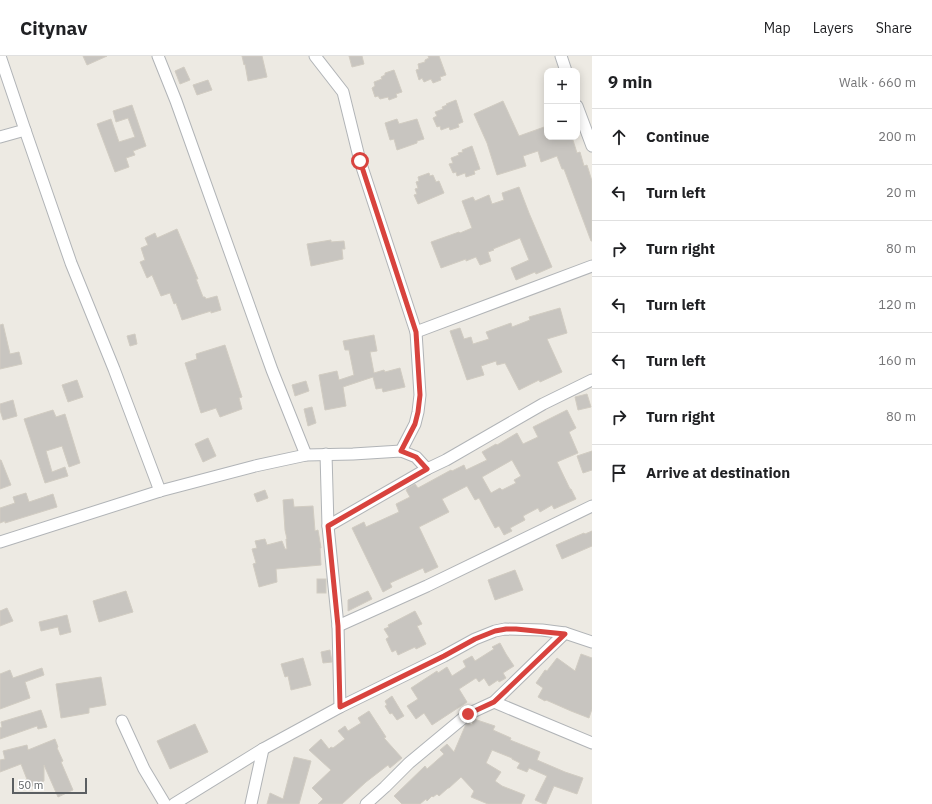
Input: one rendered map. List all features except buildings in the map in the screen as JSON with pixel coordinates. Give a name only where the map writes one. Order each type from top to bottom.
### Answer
[{"type":"street","points":[[0,56],[71,263],[114,369],[160,491]]},
{"type":"street","points":[[158,56],[176,101],[272,370],[306,455]]},
{"type":"street","points":[[315,56],[343,92],[360,161],[416,332],[420,395],[418,412],[415,424],[401,451]]},
{"type":"street","points":[[561,56],[565,68]]},
{"type":"street","points":[[580,114],[592,146]]},
{"type":"street","points":[[0,138],[25,130]]},
{"type":"street","points":[[416,332],[592,266]]},
{"type":"street","points":[[328,526],[543,404],[592,380]]},
{"type":"street","points":[[0,542],[160,491],[255,466],[306,455],[401,451],[416,457],[427,469]]},
{"type":"street","points":[[326,454],[328,526],[338,626],[340,707]]},
{"type":"street","points":[[338,626],[427,586],[592,506]]},
{"type":"street","points":[[174,804],[263,749],[340,707],[444,656],[475,639],[495,631],[516,629],[565,634],[592,642]]},
{"type":"street","points":[[366,804],[409,763],[468,714],[494,702],[565,634]]},
{"type":"street","points":[[494,702],[592,743]]},
{"type":"street","points":[[122,721],[144,769],[165,804]]},
{"type":"street","points":[[251,804],[263,749]]},
{"type":"route","points":[[360,161],[416,332],[420,395],[418,412],[415,424],[401,451],[416,457],[427,469],[328,526],[338,626],[340,707],[444,656],[475,639],[495,631],[506,629],[542,630],[565,634],[494,702],[468,714]]}]
